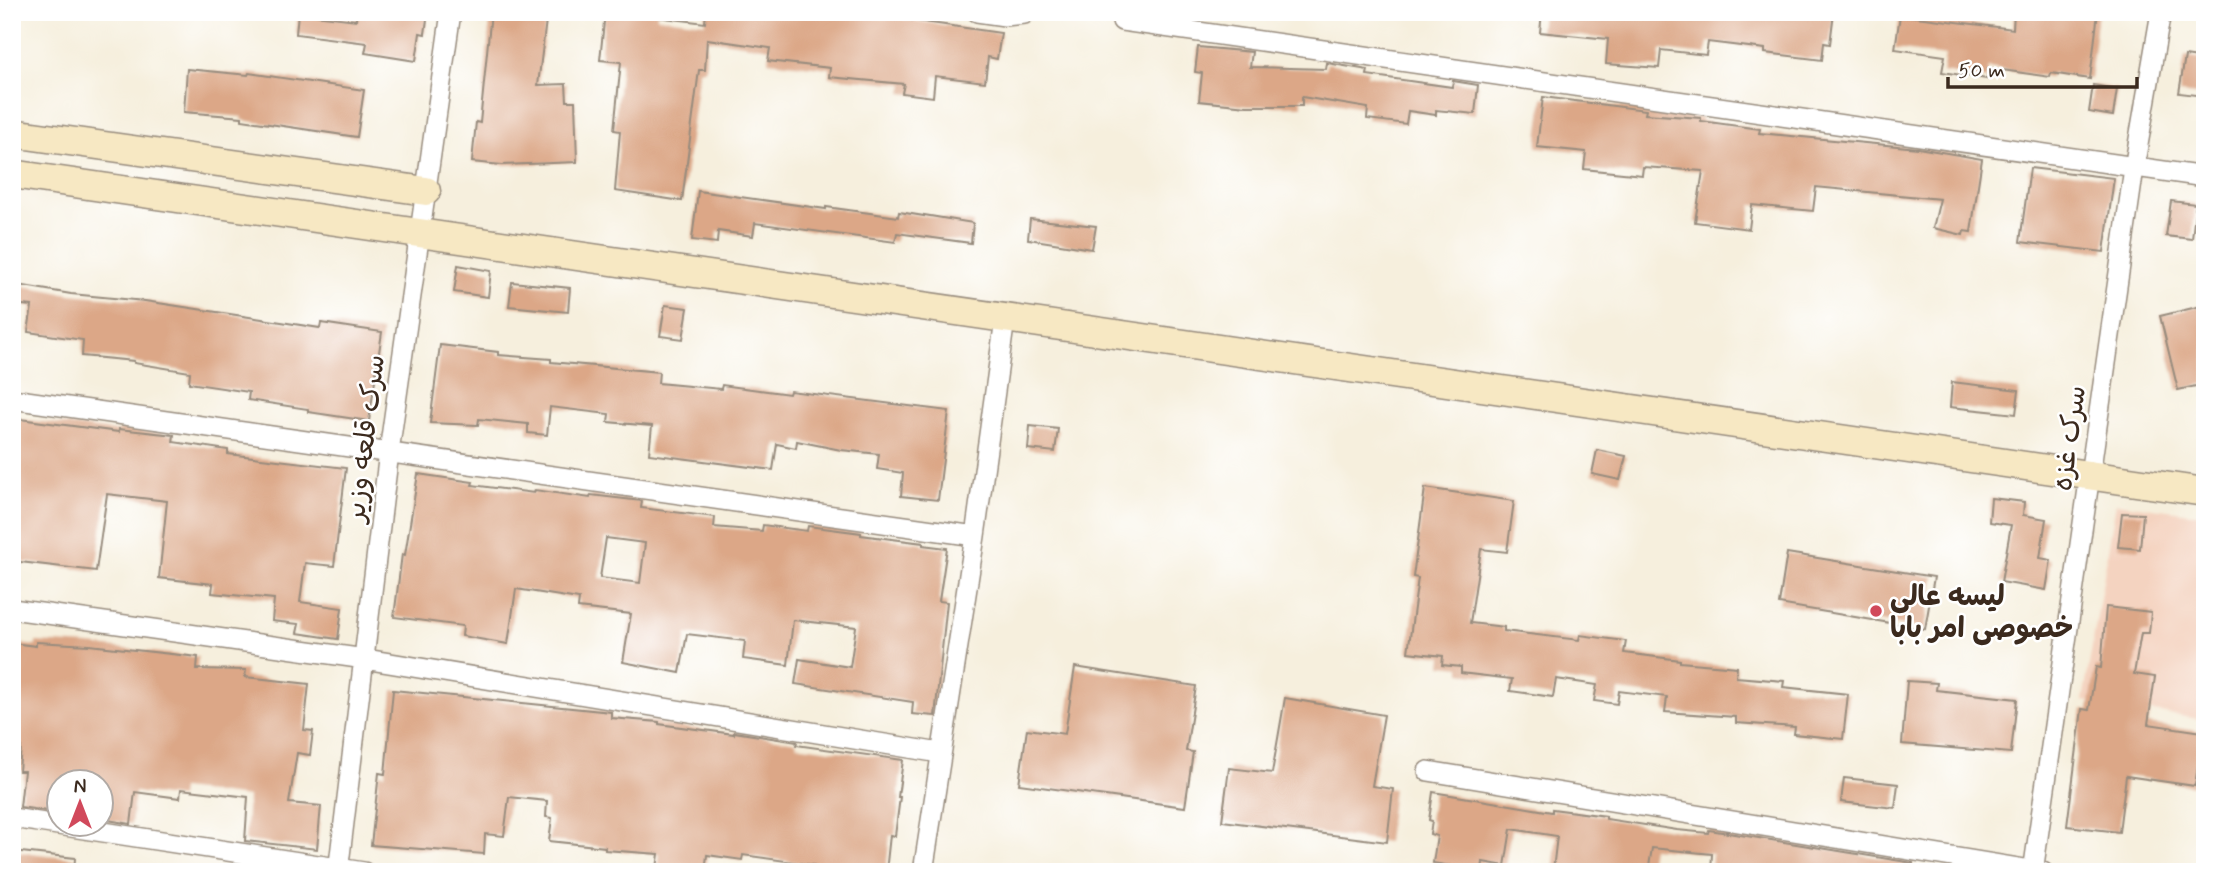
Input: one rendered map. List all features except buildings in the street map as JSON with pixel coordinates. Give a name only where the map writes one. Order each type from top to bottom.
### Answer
[{"type":"street","name":"سرک قلعه وزیر","points":[[338,870],[389,452],[451,12]]},
{"type":"street","points":[[976,12],[1005,16],[1025,12]]},
{"type":"street","points":[[1122,12],[1122,21],[2205,177]]},
{"type":"street","name":"سرک غزه","points":[[2037,871],[2134,168],[2161,12]]},
{"type":"street","points":[[12,133],[426,191]]},
{"type":"street","points":[[12,174],[2205,492]]},
{"type":"street","points":[[923,872],[975,536],[1005,319]]},
{"type":"street","points":[[12,399],[975,536]]},
{"type":"street","points":[[12,609],[365,659],[940,753]]},
{"type":"street","points":[[1428,771],[2037,871]]},
{"type":"street","points":[[12,818],[364,872]]},
{"type":"shaded area","points":[[2116,503],[2205,515],[2205,720],[2083,701]]},
{"type":"place","name":"لیسه عالی خصوصی امر بابا","points":[[1876,611]]}]
